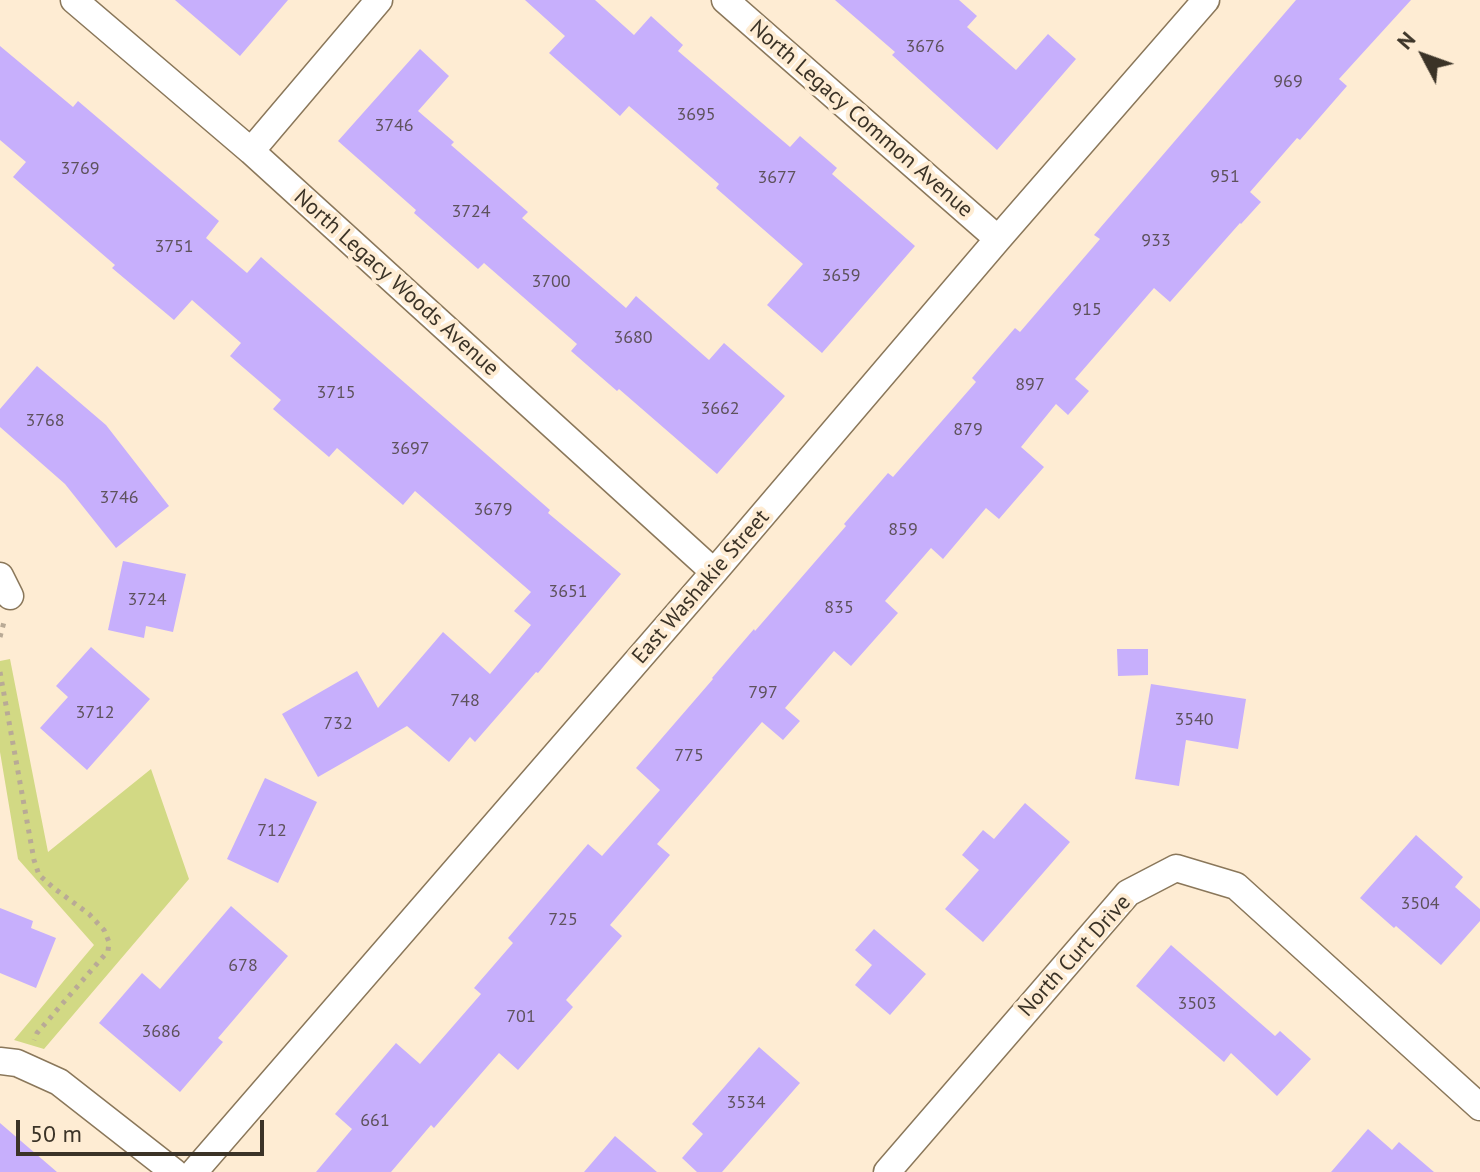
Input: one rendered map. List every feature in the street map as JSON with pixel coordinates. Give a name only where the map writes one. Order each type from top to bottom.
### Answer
[{"type":"street","name":"North Legacy Woods Avenue","points":[[74,0],[251,151],[714,572]]},
{"type":"street","points":[[251,151],[379,0]]},
{"type":"street","name":"North Legacy Common Avenue","points":[[725,0],[998,239]]},
{"type":"street","name":"East Washakie Street","points":[[194,1172],[1206,0]]},
{"type":"street","name":"North Curt Drive","points":[[887,1172],[1128,893],[1176,868],[1236,886],[1480,1107]]},
{"type":"street","points":[[0,1061],[17,1063],[59,1082],[174,1172]]},
{"type":"path","points":[[0,672],[39,875],[89,914],[104,930],[109,942],[108,951],[37,1033],[26,1067]]},
{"type":"green space","points":[[10,659],[48,852],[151,769],[189,879],[44,1049],[14,1040],[94,945],[18,859],[0,752],[0,661]]},
{"type":"building","points":[[175,0],[288,0],[240,56]]},
{"type":"building","points":[[525,0],[595,0],[634,35],[651,16],[683,45],[678,51],[790,147],[800,136],[837,168],[832,174],[915,246],[822,353],[767,305],[803,264],[716,188],[719,184],[629,106],[620,116],[549,53],[565,36]]},
{"type":"building","points":[[835,0],[959,0],[977,16],[967,27],[1016,70],[1048,34],[1076,59],[997,150],[892,55],[895,52]]},
{"type":"building","points":[[1296,0],[1411,0],[1339,79],[1347,86],[1250,192],[1261,202],[1170,302],[1154,288],[1075,379],[1089,391],[1068,415],[1056,404],[1021,447],[1044,467],[999,519],[986,508],[943,559],[931,548],[885,601],[898,613],[851,666],[834,651],[785,708],[800,721],[783,740],[762,722],[657,844],[670,855],[610,925],[622,936],[566,1000],[573,1007],[518,1070],[499,1053],[391,1172],[316,1172],[352,1129],[335,1114],[396,1043],[420,1064],[481,994],[474,988],[513,943],[508,938],[588,844],[602,856],[660,790],[636,768],[846,526],[844,524],[888,473],[893,477],[976,382],[972,378],[1015,328],[1020,332],[1100,239],[1094,235]]},
{"type":"building","points":[[0,46],[73,107],[78,101],[219,221],[206,238],[247,273],[261,257],[550,510],[548,513],[621,574],[475,742],[470,737],[449,762],[407,726],[318,777],[282,714],[357,671],[378,708],[443,632],[490,674],[531,625],[514,611],[531,592],[415,491],[403,505],[337,448],[329,457],[273,409],[281,400],[230,356],[241,343],[192,300],[174,320],[13,177],[26,162],[0,140]]},
{"type":"building","points":[[420,49],[449,76],[418,111],[454,142],[451,145],[528,212],[522,218],[626,308],[636,296],[709,360],[724,343],[785,396],[717,474],[571,351],[577,344],[484,263],[478,269],[338,141]]},
{"type":"building","points":[[37,366],[106,425],[169,506],[116,548],[65,484],[0,427],[0,409]]},
{"type":"building","points":[[123,561],[186,574],[173,632],[146,626],[144,638],[108,630]]},
{"type":"building","points":[[91,647],[150,699],[87,770],[40,728],[68,697],[56,686]]},
{"type":"building","points":[[1117,649],[1148,649],[1148,675],[1118,676]]},
{"type":"building","points":[[1151,684],[1246,699],[1238,749],[1186,740],[1179,786],[1135,779]]},
{"type":"building","points":[[265,778],[317,802],[278,883],[227,859]]},
{"type":"building","points":[[1025,803],[1070,842],[983,942],[945,909],[979,870],[962,855],[983,830],[994,839]]},
{"type":"building","points":[[1416,835],[1463,877],[1455,887],[1480,909],[1480,921],[1441,965],[1360,898]]},
{"type":"building","points":[[231,906],[288,956],[218,1038],[223,1042],[180,1092],[99,1023],[142,973],[160,989]]},
{"type":"building","points":[[0,908],[33,921],[31,928],[56,938],[36,988],[0,973]]},
{"type":"building","points":[[874,929],[926,974],[890,1015],[855,985],[872,965],[855,950]]},
{"type":"building","points":[[1171,945],[1275,1036],[1280,1031],[1311,1059],[1277,1096],[1231,1053],[1224,1062],[1136,986]]},
{"type":"building","points":[[759,1047],[800,1083],[722,1172],[697,1172],[682,1158],[703,1134],[692,1124]]},
{"type":"building","points":[[0,1123],[57,1172],[0,1172]]},
{"type":"building","points":[[1368,1129],[1392,1150],[1399,1142],[1434,1172],[1331,1172]]},
{"type":"building","points":[[615,1136],[657,1172],[584,1172]]}]
